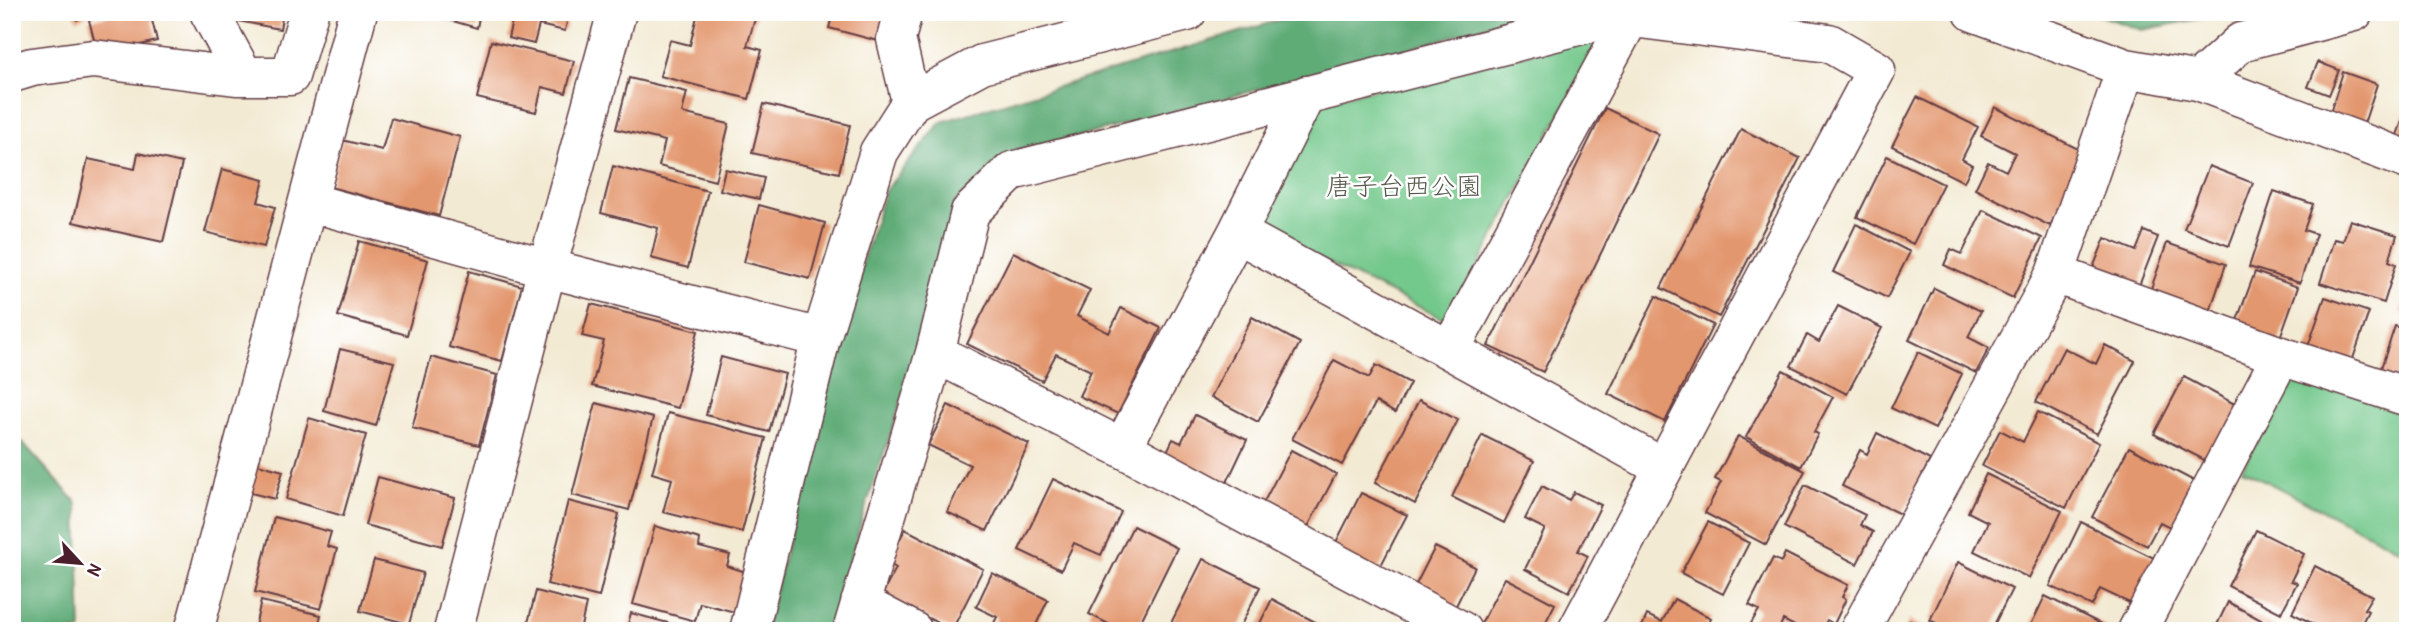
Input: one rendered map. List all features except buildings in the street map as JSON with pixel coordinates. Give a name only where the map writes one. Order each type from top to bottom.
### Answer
[{"type":"street","points":[[209,12],[244,76]]},
{"type":"street","points":[[12,73],[32,67],[93,59],[244,76],[290,76],[309,12]]},
{"type":"street","points":[[194,631],[358,12]]},
{"type":"street","points":[[453,631],[547,268],[617,12]]},
{"type":"street","points":[[903,12],[896,39],[911,103]]},
{"type":"street","points":[[749,631],[821,338],[879,152],[911,103],[982,64],[1186,12]]},
{"type":"street","points":[[1973,12],[2126,68],[2198,81],[2408,160]]},
{"type":"street","points":[[2198,81],[2241,42],[2354,12]]},
{"type":"street","points":[[913,631],[856,617],[935,353],[970,212],[1012,171],[1617,16],[1829,43],[1876,70],[1662,467],[1577,631]]},
{"type":"street","points":[[1450,350],[1630,18]]},
{"type":"street","points":[[1859,631],[2055,274],[2126,68]]},
{"type":"street","points":[[1122,448],[1237,233],[1306,95]]},
{"type":"street","points":[[309,202],[547,268],[821,338]]},
{"type":"street","points":[[1237,233],[1662,467]]},
{"type":"street","points":[[2055,274],[2281,356],[2408,397]]},
{"type":"street","points":[[935,353],[1122,448],[1462,631]]},
{"type":"street","points":[[2137,631],[2281,356]]},
{"type":"green space","points":[[1306,12],[1534,12],[1381,57],[1058,142],[1015,150],[955,202],[921,343],[863,515],[830,631],[765,631],[848,307],[885,191],[941,122]]},
{"type":"green space","points":[[2089,12],[2234,12],[2142,30]]},
{"type":"green space","name":"唐子台西公園","points":[[1602,37],[1448,321],[1272,236],[1264,210],[1323,101]]},
{"type":"green space","points":[[2297,373],[2408,409],[2408,554],[2242,469]]},
{"type":"green space","points":[[12,431],[77,503],[81,631],[12,631]]}]
